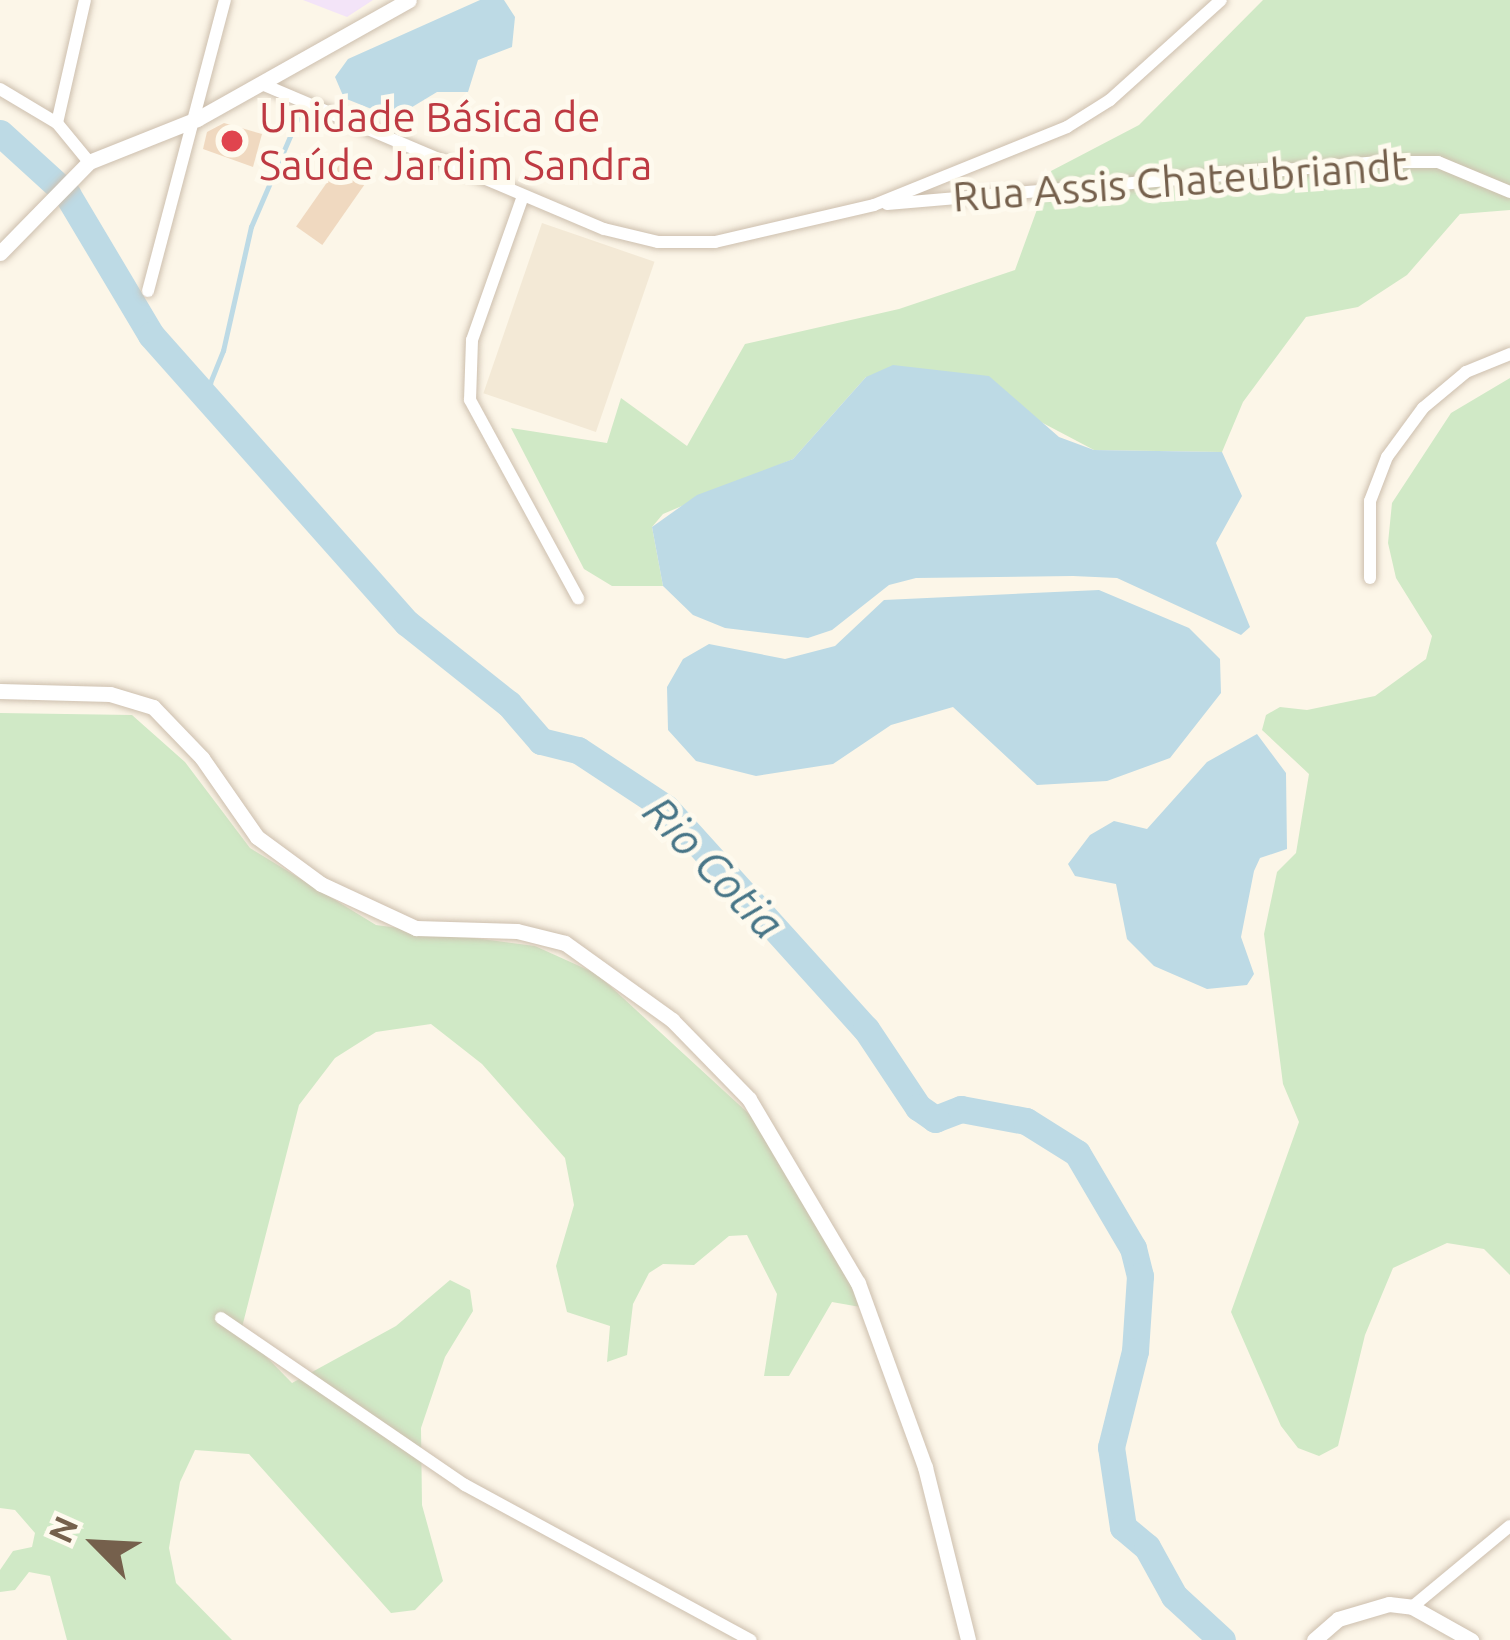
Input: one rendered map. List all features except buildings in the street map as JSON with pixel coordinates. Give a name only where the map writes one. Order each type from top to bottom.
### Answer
[{"type":"street","points":[[57,123],[85,0]]},
{"type":"street","points":[[148,291],[225,0]]},
{"type":"street","points":[[0,253],[89,162],[197,119],[409,0]]},
{"type":"street","points":[[262,84],[523,196],[658,242],[715,242],[874,205],[1067,127],[1110,100],[1222,0]]},
{"type":"street","points":[[0,89],[57,123],[89,162]]},
{"type":"street","name":"Rua Assis Chateubriandt","points":[[874,205],[1379,162],[1438,163],[1510,192]]},
{"type":"street","points":[[523,196],[472,340],[470,400],[578,598]]},
{"type":"street","points":[[1370,578],[1365,536],[1387,457],[1424,408],[1466,372],[1510,354]]},
{"type":"street","points":[[0,691],[110,694],[152,707],[202,758],[257,837],[321,884],[416,928],[517,931],[565,943],[672,1020],[749,1099],[858,1282],[925,1467],[968,1640]]},
{"type":"street","points":[[221,1318],[465,1485],[751,1640]]},
{"type":"street","points":[[1412,1607],[1510,1526]]},
{"type":"street","points":[[1314,1640],[1366,1607],[1412,1607],[1471,1640]]},
{"type":"shaded area","points":[[303,0],[373,0],[347,17]]},
{"type":"shaded area","points":[[542,223],[655,262],[596,432],[483,393]]},
{"type":"green space","points":[[1263,0],[1510,0],[1510,210],[1460,214],[1407,275],[1358,307],[1306,317],[1243,402],[1222,452],[1094,450],[1039,421],[866,377],[793,459],[663,514],[652,527],[663,586],[612,586],[584,569],[511,428],[607,443],[621,398],[687,446],[745,344],[899,309],[1015,270],[1051,171],[1139,125]]},
{"type":"green space","points":[[1510,378],[1510,1275],[1484,1249],[1447,1243],[1393,1268],[1365,1335],[1338,1446],[1319,1456],[1298,1448],[1281,1426],[1231,1312],[1299,1122],[1283,1084],[1264,934],[1277,872],[1296,853],[1309,774],[1262,730],[1266,715],[1280,707],[1307,710],[1375,696],[1426,659],[1432,636],[1396,578],[1388,543],[1392,503],[1451,413]]},
{"type":"green space","points":[[0,713],[132,715],[185,762],[250,848],[376,925],[535,946],[597,974],[775,1138],[866,1308],[832,1302],[789,1376],[764,1376],[777,1294],[747,1235],[729,1236],[694,1265],[663,1264],[649,1273],[633,1304],[627,1355],[607,1362],[610,1326],[567,1312],[556,1266],[574,1205],[565,1158],[482,1064],[431,1024],[376,1032],[335,1058],[299,1105],[241,1331],[292,1383],[396,1326],[450,1280],[470,1290],[473,1311],[445,1357],[421,1428],[422,1505],[443,1581],[415,1610],[391,1613],[249,1454],[195,1450],[180,1482],[169,1548],[176,1583],[232,1640],[67,1640],[50,1576],[29,1572],[15,1590],[0,1592],[0,1570],[13,1551],[32,1547],[35,1533],[15,1510],[0,1508]]},
{"type":"water","points":[[480,0],[504,0],[515,17],[512,47],[478,60],[468,92],[437,92],[394,118],[344,98],[335,77],[348,59]]},
{"type":"water","points":[[893,365],[989,376],[1059,437],[1094,450],[1222,452],[1242,496],[1216,543],[1250,627],[1241,635],[1117,578],[1073,576],[916,578],[889,585],[832,630],[808,638],[725,628],[693,615],[663,586],[652,527],[697,495],[793,459],[866,377]]},
{"type":"water","points":[[1099,590],[1189,628],[1220,659],[1221,693],[1170,758],[1107,781],[1037,785],[953,707],[891,725],[833,764],[756,776],[696,761],[668,730],[667,687],[683,659],[709,644],[785,659],[835,646],[884,600]]},
{"type":"water","points":[[1257,734],[1286,773],[1287,849],[1260,858],[1254,871],[1241,937],[1254,974],[1247,985],[1207,989],[1154,966],[1127,939],[1116,884],[1075,876],[1068,864],[1090,835],[1114,821],[1147,829],[1207,762]]},
{"type":"waterway","points":[[200,387],[210,383],[223,351],[251,227],[298,118]]},
{"type":"waterway","name":"Rio Cotia","points":[[0,133],[67,194],[151,335],[407,623],[509,704],[541,741],[578,750],[666,808],[866,1029],[918,1107],[935,1119],[961,1109],[1026,1121],[1077,1153],[1133,1248],[1140,1276],[1135,1351],[1111,1447],[1123,1527],[1147,1547],[1174,1596],[1222,1640]]},
{"type":"place","name":"Unidade Básica de Saúde Jardim Sandra","points":[[232,141]]}]
